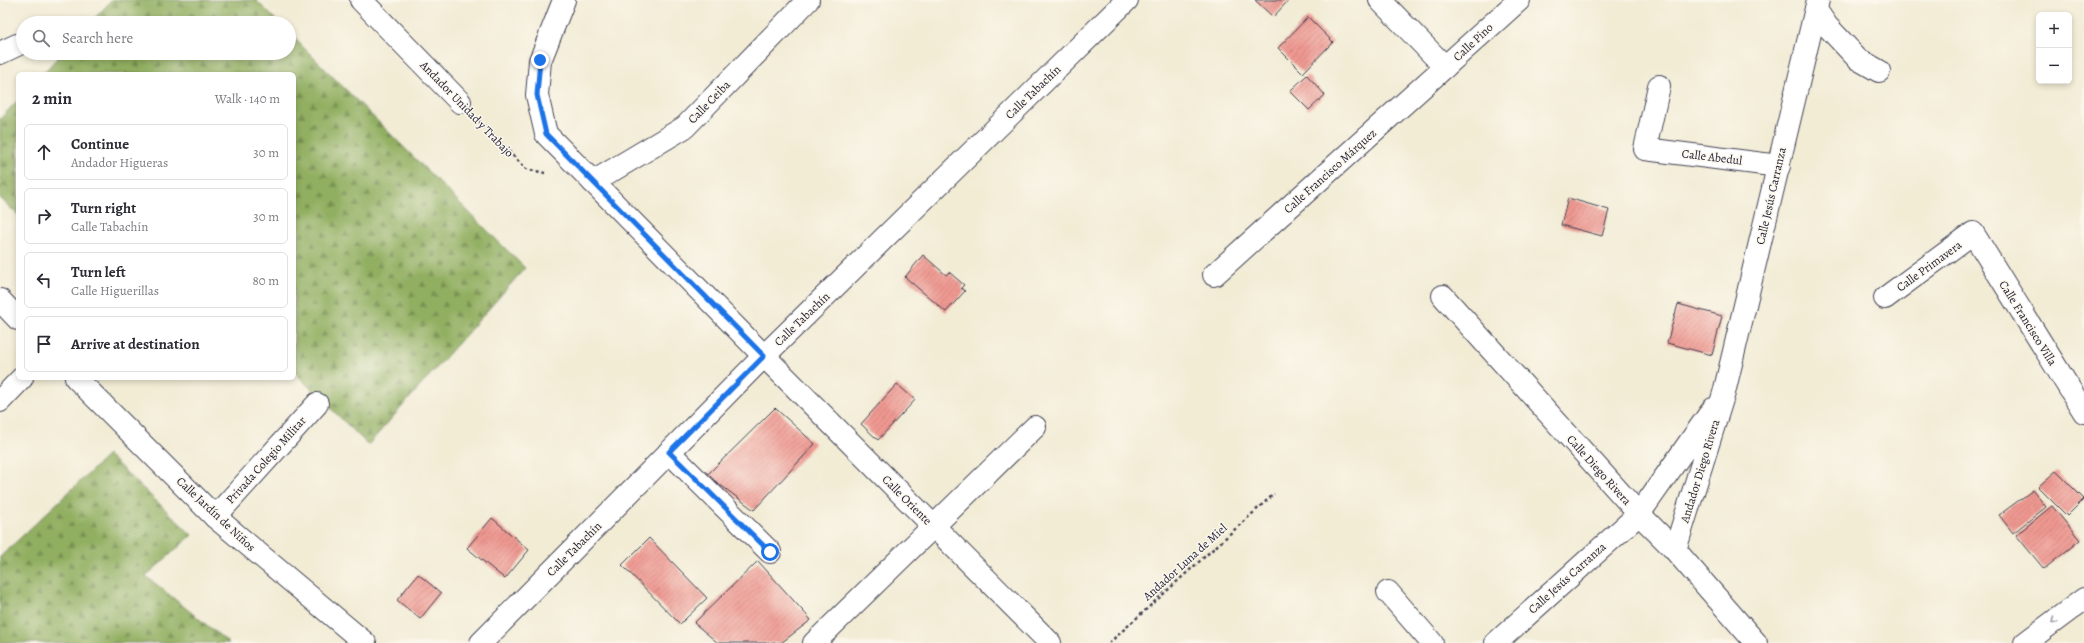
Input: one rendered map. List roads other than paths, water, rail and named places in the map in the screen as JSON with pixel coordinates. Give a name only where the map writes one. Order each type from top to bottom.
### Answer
[{"type":"street","name":"Andador Unidad y Trabajo","points":[[361,0],[460,102]]},
{"type":"street","name":"Calle Oriente","points":[[564,0],[540,60],[537,95],[546,134],[764,356],[1050,643]]},
{"type":"street","name":"Calle Ceiba","points":[[593,182],[685,127],[808,0]]},
{"type":"street","name":"Calle Tabachín","points":[[481,643],[764,356],[1127,0]]},
{"type":"street","points":[[1380,0],[1445,67]]},
{"type":"street","name":"Calle Pino","points":[[1445,67],[1519,0]]},
{"type":"street","points":[[1817,5],[1827,26],[1858,59],[1879,71]]},
{"type":"street","name":"Calle Jesús Carranza","points":[[1496,643],[1639,514],[1724,393],[1817,5]]},
{"type":"street","name":"Calle Francisco Márquez","points":[[1214,275],[1445,67]]},
{"type":"street","name":"Calle Abedul","points":[[1659,86],[1645,149],[1778,166]]},
{"type":"street","name":"Calle Primavera","points":[[1884,298],[1973,234]]},
{"type":"street","name":"Calle Francisco Villa","points":[[1973,234],[2084,412]]},
{"type":"street","name":"Calle Diego Rivera","points":[[1443,296],[1639,514],[1675,550],[1756,643]]},
{"type":"street","points":[[0,300],[16,317]]},
{"type":"street","points":[[0,401],[20,380]]},
{"type":"street","name":"Calle Jardín de Niños","points":[[78,380],[216,517],[364,643]]},
{"type":"street","name":"Andador Diego Rivera","points":[[1675,550],[1724,393]]},
{"type":"street","name":"Privada Colegio Militar","points":[[216,517],[317,404]]},
{"type":"street","points":[[814,643],[1035,427]]},
{"type":"street","points":[[669,452],[770,552]]},
{"type":"street","points":[[1388,592],[1432,643]]},
{"type":"street","points":[[2025,643],[2084,599]]}]
